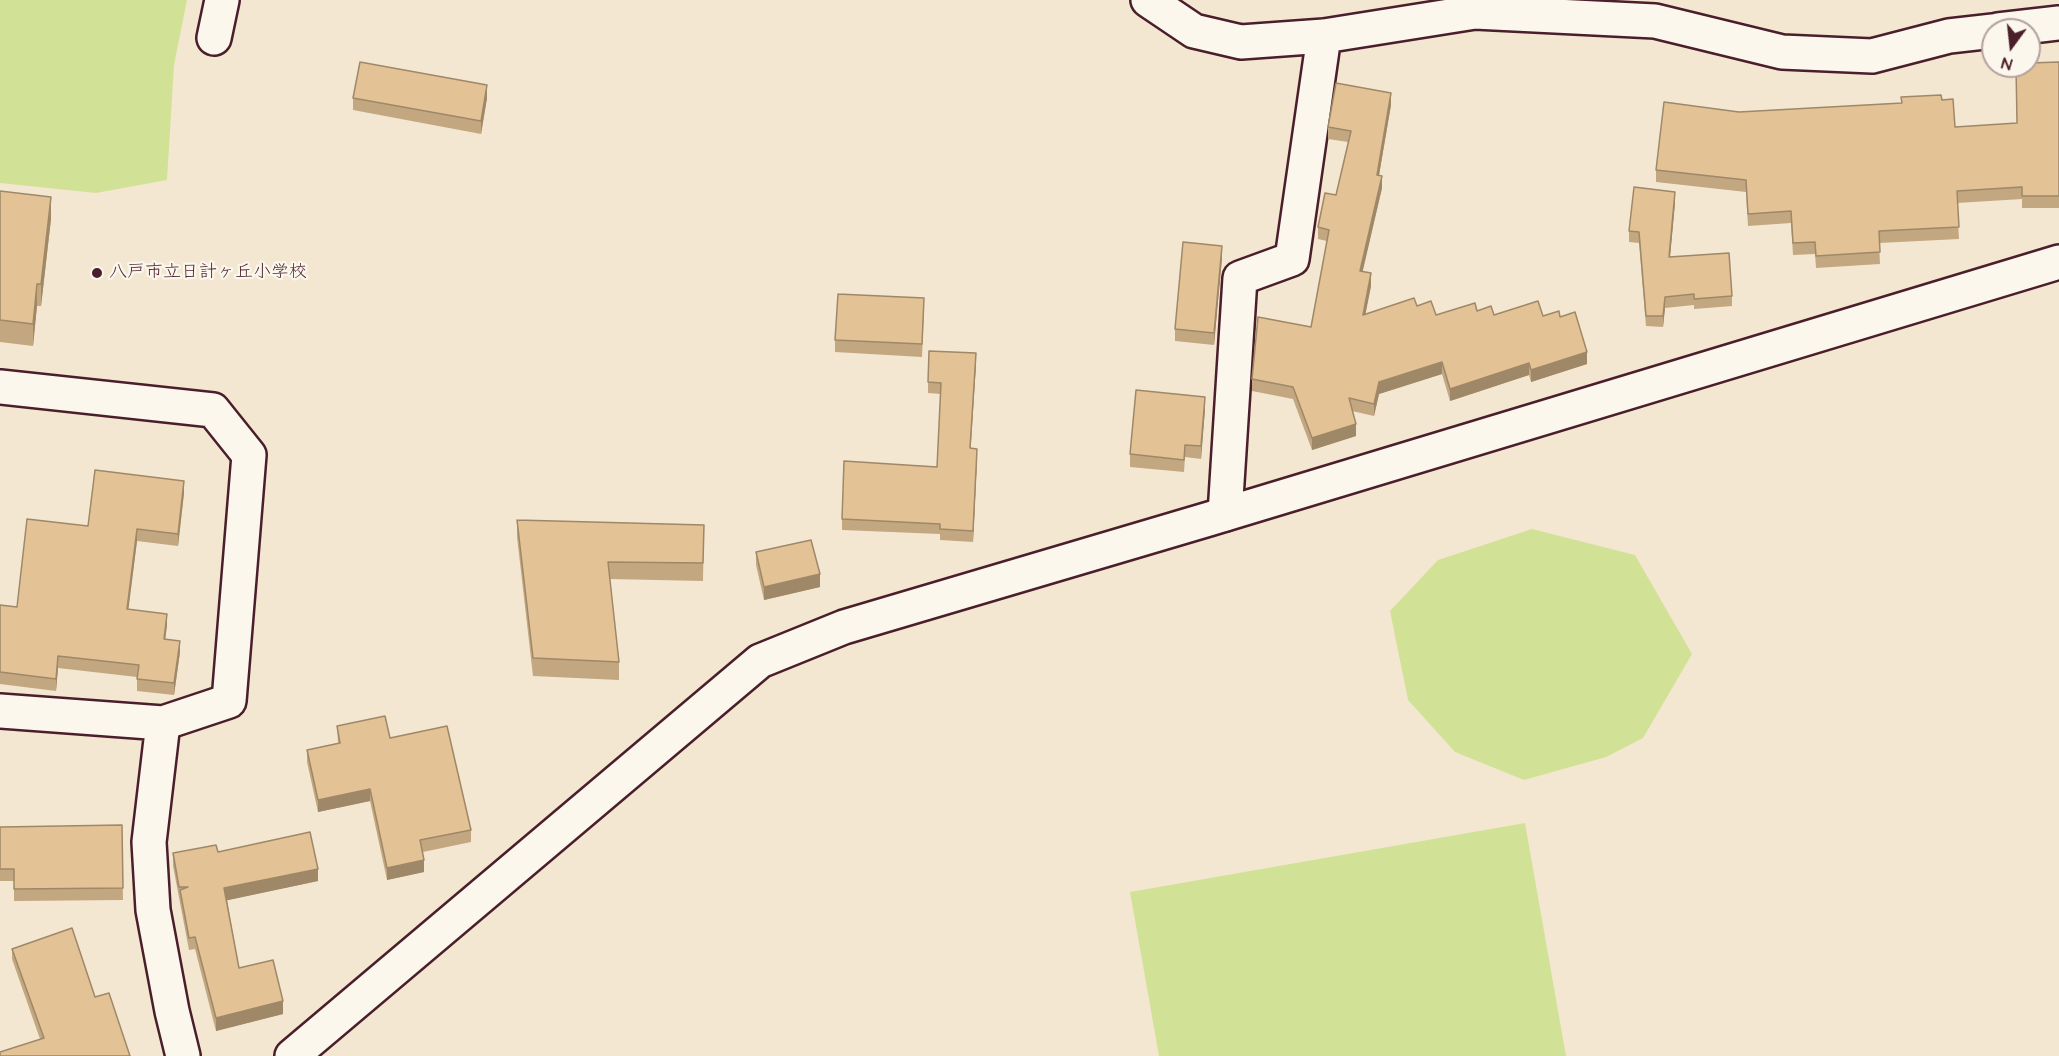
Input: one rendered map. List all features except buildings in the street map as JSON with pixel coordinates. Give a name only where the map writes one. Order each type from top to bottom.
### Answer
[{"type":"street","points":[[214,38],[222,0]]},
{"type":"street","points":[[1148,0],[1194,31],[1240,42],[1324,36],[1475,12],[1655,21],[1782,52],[1872,56],[1949,36],[1981,32]]},
{"type":"street","points":[[2041,25],[2059,23]]},
{"type":"street","points":[[1225,514],[1240,278],[1292,259],[1324,36]]},
{"type":"street","points":[[292,1056],[760,661],[844,627],[2059,261]]},
{"type":"street","points":[[0,387],[213,410],[249,455],[229,700],[163,723],[0,711]]},
{"type":"street","points":[[163,723],[149,842],[153,910],[183,1056]]},
{"type":"green space","points":[[0,0],[187,0],[174,65],[167,180],[96,193],[0,183]]},
{"type":"green space","points":[[1532,529],[1635,555],[1692,654],[1643,738],[1606,757],[1524,780],[1455,752],[1408,700],[1390,611],[1438,560]]},
{"type":"green space","points":[[1525,823],[1566,1056],[1159,1056],[1130,892]]},
{"type":"place","name":"八戸市立日計ヶ丘小学校","points":[[97,273]]}]
